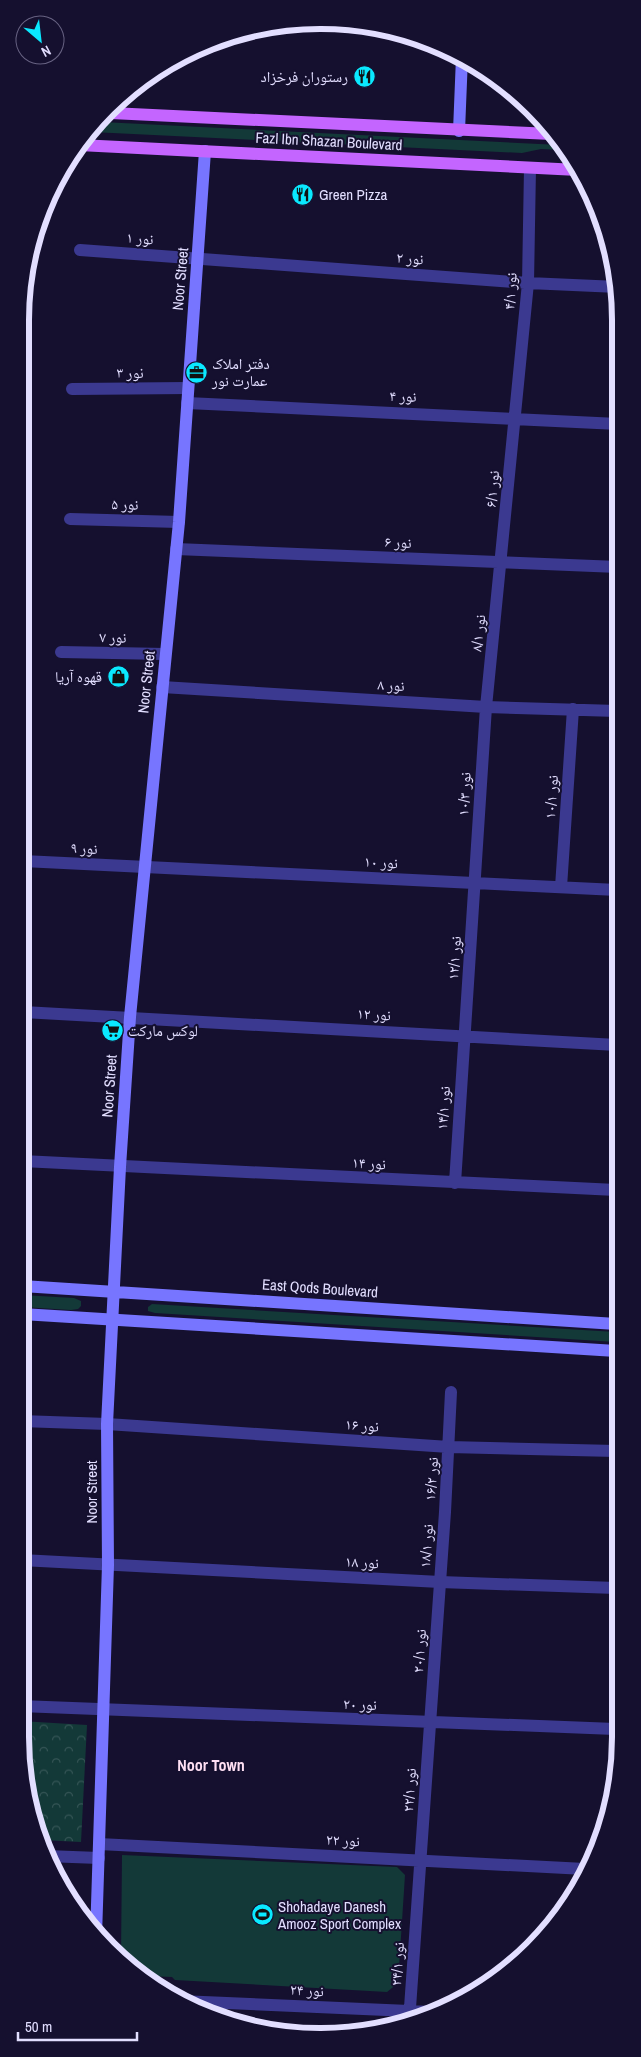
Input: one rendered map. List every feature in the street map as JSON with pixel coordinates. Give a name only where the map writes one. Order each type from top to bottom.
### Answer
[{"type":"main road","points":[[459,131],[462,66]]},
{"type":"main road","name":"Fazl Ibn Shazan Boulevard","points":[[115,113],[545,134]]},
{"type":"main road","name":"Fazl Ibn Shazan Boulevard","points":[[87,145],[570,170]]},
{"type":"main road","name":"Noor Street","points":[[96,1923],[108,1565],[107,1424],[120,1167],[143,867],[176,549],[199,258],[205,151]]},
{"type":"main road","name":"East Qods Boulevard","points":[[29,1287],[612,1324]]},
{"type":"main road","points":[[29,1314],[612,1351]]},
{"type":"street","name":"نور ۴/۱","points":[[515,417],[528,283],[530,168]]},
{"type":"street","name":"نور ۱","points":[[80,250],[199,258]]},
{"type":"street","name":"نور ۲","points":[[199,258],[528,283],[610,287]]},
{"type":"street","name":"نور ۳","points":[[72,389],[188,388]]},
{"type":"street","name":"نور ۴","points":[[187,403],[515,417],[612,424]]},
{"type":"street","name":"نور ۶/۱","points":[[501,564],[515,417]]},
{"type":"street","name":"نور ۵","points":[[70,519],[178,522]]},
{"type":"street","name":"نور ۶","points":[[176,549],[501,564],[612,567]]},
{"type":"street","name":"نور ۸/۱","points":[[486,707],[501,564]]},
{"type":"street","name":"نور ۷","points":[[61,652],[165,654]]},
{"type":"street","name":"نور ۸","points":[[162,687],[486,707],[612,711]]},
{"type":"street","name":"نور ۱۰/۳","points":[[475,883],[486,707]]},
{"type":"street","name":"نور ۱۰/۱","points":[[561,887],[573,709]]},
{"type":"street","name":"نور ۹","points":[[29,861],[143,867]]},
{"type":"street","name":"نور ۱۰","points":[[143,867],[612,890]]},
{"type":"street","name":"نور ۱۲/۱","points":[[465,1035],[475,883]]},
{"type":"street","name":"نور ۱۲","points":[[29,1012],[465,1035],[612,1045]]},
{"type":"street","name":"نور ۱۴/۱","points":[[455,1183],[465,1035]]},
{"type":"street","name":"نور ۱۴","points":[[29,1161],[612,1190]]},
{"type":"street","name":"نور ۱۶/۲","points":[[445,1512],[451,1392]]},
{"type":"street","name":"نور ۱۶","points":[[29,1421],[107,1424],[449,1448],[612,1451]]},
{"type":"street","name":"نور ۱۸/۱","points":[[440,1582],[445,1512]]},
{"type":"street","name":"نور ۱۸","points":[[29,1560],[440,1582],[612,1588]]},
{"type":"street","name":"نور ۲۰/۱","points":[[430,1722],[440,1582]]},
{"type":"street","name":"نور ۲۰","points":[[29,1706],[612,1730]]},
{"type":"street","name":"نور ۲۲/۱","points":[[420,1860],[430,1722]]},
{"type":"street","name":"نور ۲۲","points":[[99,1844],[580,1869]]},
{"type":"street","points":[[55,1856],[99,1858]]},
{"type":"street","name":"نور ۲۴/۱","points":[[409,2014],[420,1860]]},
{"type":"street","name":"نور ۲۴","points":[[201,2002],[404,2016]]},
{"type":"green space","points":[[106,122],[553,145],[557,150],[541,149],[522,153],[98,132]]},
{"type":"green space","points":[[29,1295],[74,1298],[81,1301],[81,1306],[78,1309],[29,1307]]},
{"type":"green space","points":[[152,1304],[612,1332],[612,1342],[155,1313],[148,1311],[148,1307]]},
{"type":"green space","points":[[29,1722],[87,1725],[81,1842],[48,1840],[34,1793],[31,1775]]},
{"type":"green space","name":"Shohadaye Danesh Amooz Sport Complex","points":[[122,1855],[397,1867],[405,1875],[398,1983],[387,1992],[175,1980],[172,1977],[154,1976],[121,1950]]},
{"type":"place","name":"رستوران فرخزاد","points":[[364,76]]},
{"type":"place","name":"Green Pizza","points":[[303,194]]},
{"type":"place","name":"دفتر املاک عمارت نور","points":[[196,372]]},
{"type":"place","name":"قهوه آریا","points":[[118,676]]},
{"type":"place","name":"لوکس مارکت","points":[[112,1030]]},
{"type":"place","name":"Shohadaye Danesh Amooz Sport Complex","points":[[262,1915]]},
{"type":"district","name":"Noor Town","points":[[211,1765]]}]
